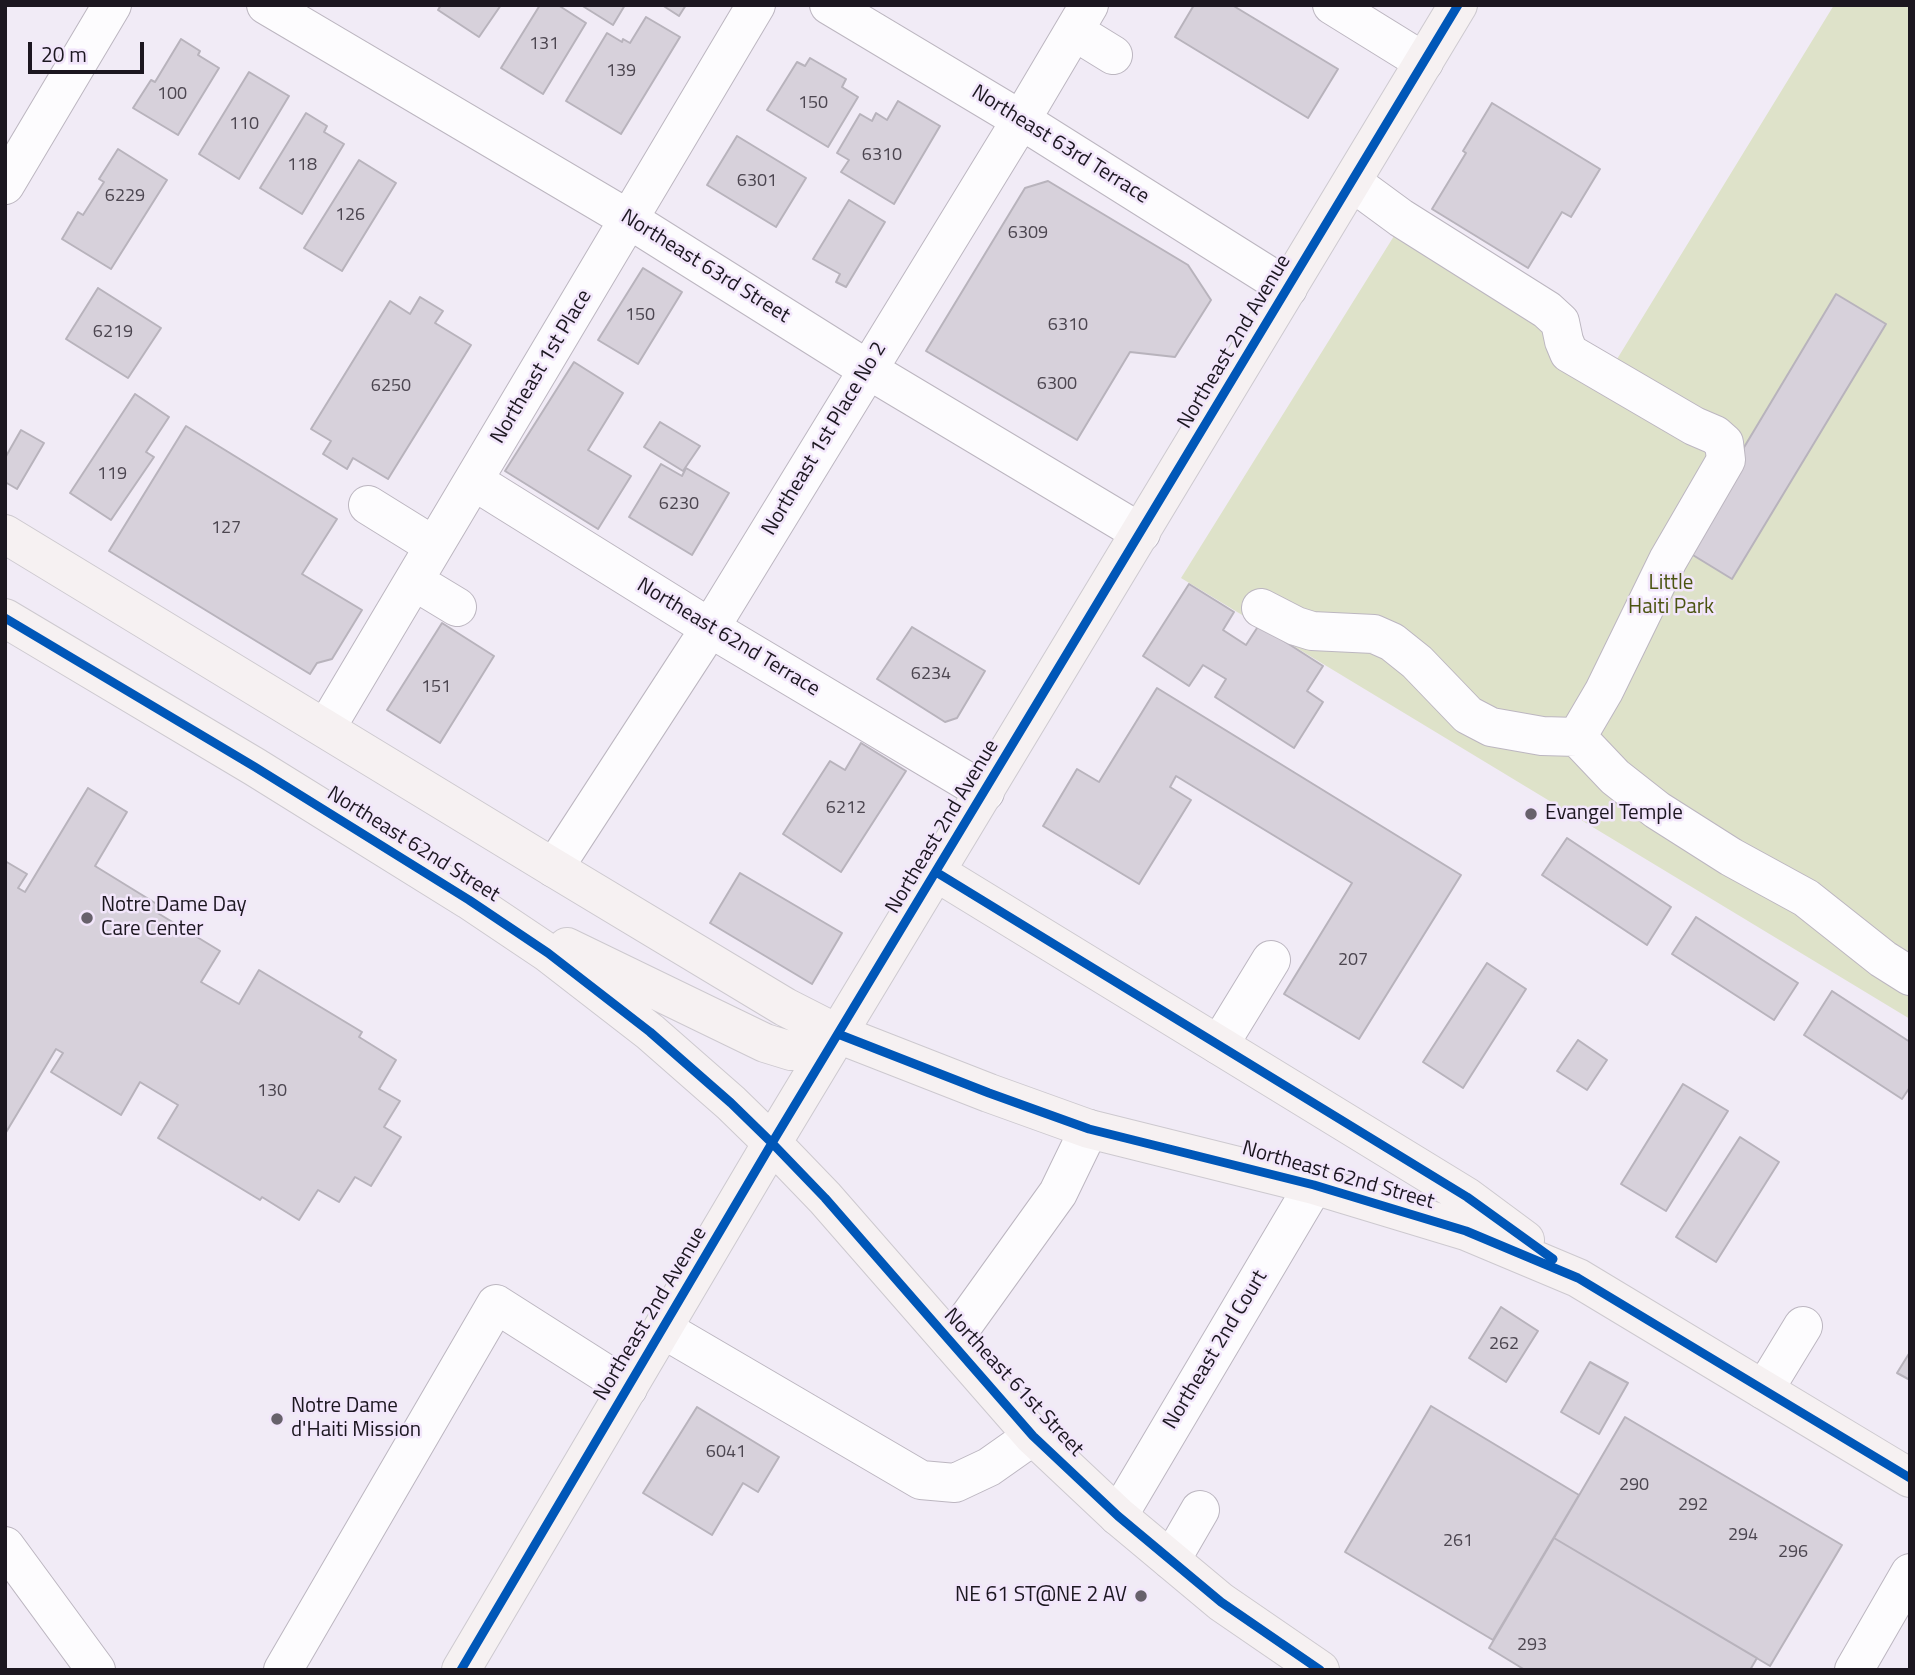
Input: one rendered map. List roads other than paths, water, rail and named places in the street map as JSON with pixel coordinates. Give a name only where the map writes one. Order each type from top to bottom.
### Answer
[{"type":"main road","name":"Northeast 2nd Avenue","points":[[461,1670],[772,1143],[1458,5]]},
{"type":"main road","name":"Northeast 62nd Street","points":[[5,534],[785,1007],[838,1034],[1089,1129],[1314,1185],[1466,1231],[1578,1278],[1910,1478]]},
{"type":"main road","name":"Northeast 62nd Street","points":[[5,618],[255,766],[469,900],[548,953],[650,1032],[772,1143]]},
{"type":"main road","points":[[936,872],[1467,1197],[1578,1278]]},
{"type":"main road","points":[[469,900],[765,1043],[791,1051],[815,1050],[838,1034]]},
{"type":"main road","name":"Northeast 61st Street","points":[[772,1143],[825,1198],[1033,1436],[1118,1516],[1221,1602],[1320,1670]]},
{"type":"street","points":[[7,179],[112,5]]},
{"type":"street","name":"Northeast 63rd Street","points":[[266,5],[629,220],[867,369],[1141,533]]},
{"type":"street","name":"Northeast 1st Place","points":[[326,728],[756,5]]},
{"type":"street","name":"Northeast 63rd Terrace","points":[[829,5],[1021,120],[1288,288]]},
{"type":"street","points":[[1332,5],[1423,62]]},
{"type":"street","points":[[1081,18],[1113,55]]},
{"type":"street","name":"Northeast 1st Place No 2","points":[[554,868],[710,628],[1081,18]]},
{"type":"street","points":[[1352,181],[1401,218],[1547,310],[1560,322],[1569,353],[1694,426],[1715,435],[1724,443],[1726,460],[1668,559],[1604,691],[1577,737]]},
{"type":"street","name":"Northeast 62nd Terrace","points":[[474,481],[710,628],[985,792]]},
{"type":"street","points":[[368,505],[434,546]]},
{"type":"street","points":[[414,581],[457,607]]},
{"type":"street","points":[[1261,607],[1296,626],[1312,631],[1374,634],[1392,642],[1417,662],[1468,715],[1491,727],[1542,736],[1577,737],[1615,777],[1657,810],[1731,857],[1806,898],[1883,959],[1910,976]]},
{"type":"street","points":[[1219,1045],[1271,960]]},
{"type":"street","points":[[951,1342],[1058,1193],[1089,1129]]},
{"type":"street","name":"Northeast 2nd Court","points":[[1118,1516],[1314,1185]]},
{"type":"street","points":[[283,1670],[496,1304],[628,1388]]},
{"type":"street","points":[[1764,1390],[1802,1326]]},
{"type":"street","name":"Northeast 61st Street","points":[[663,1329],[921,1480],[955,1483],[989,1467],[1033,1436]]},
{"type":"street","points":[[1171,1560],[1200,1510]]},
{"type":"street","points":[[5,1546],[96,1670]]},
{"type":"street","points":[[1854,1670],[1910,1573]]},
{"type":"place","name":"Evangel Temple","points":[[1531,814]]},
{"type":"place","name":"Notre Dame Day Care Center","points":[[87,918]]},
{"type":"place","name":"Notre Dame d'Haiti Mission","points":[[277,1419]]},
{"type":"place","name":"NE 61 ST@NE 2 AV","points":[[1141,1596]]},
{"type":"park label","name":"Little Haiti Park","points":[[1671,596]]}]
